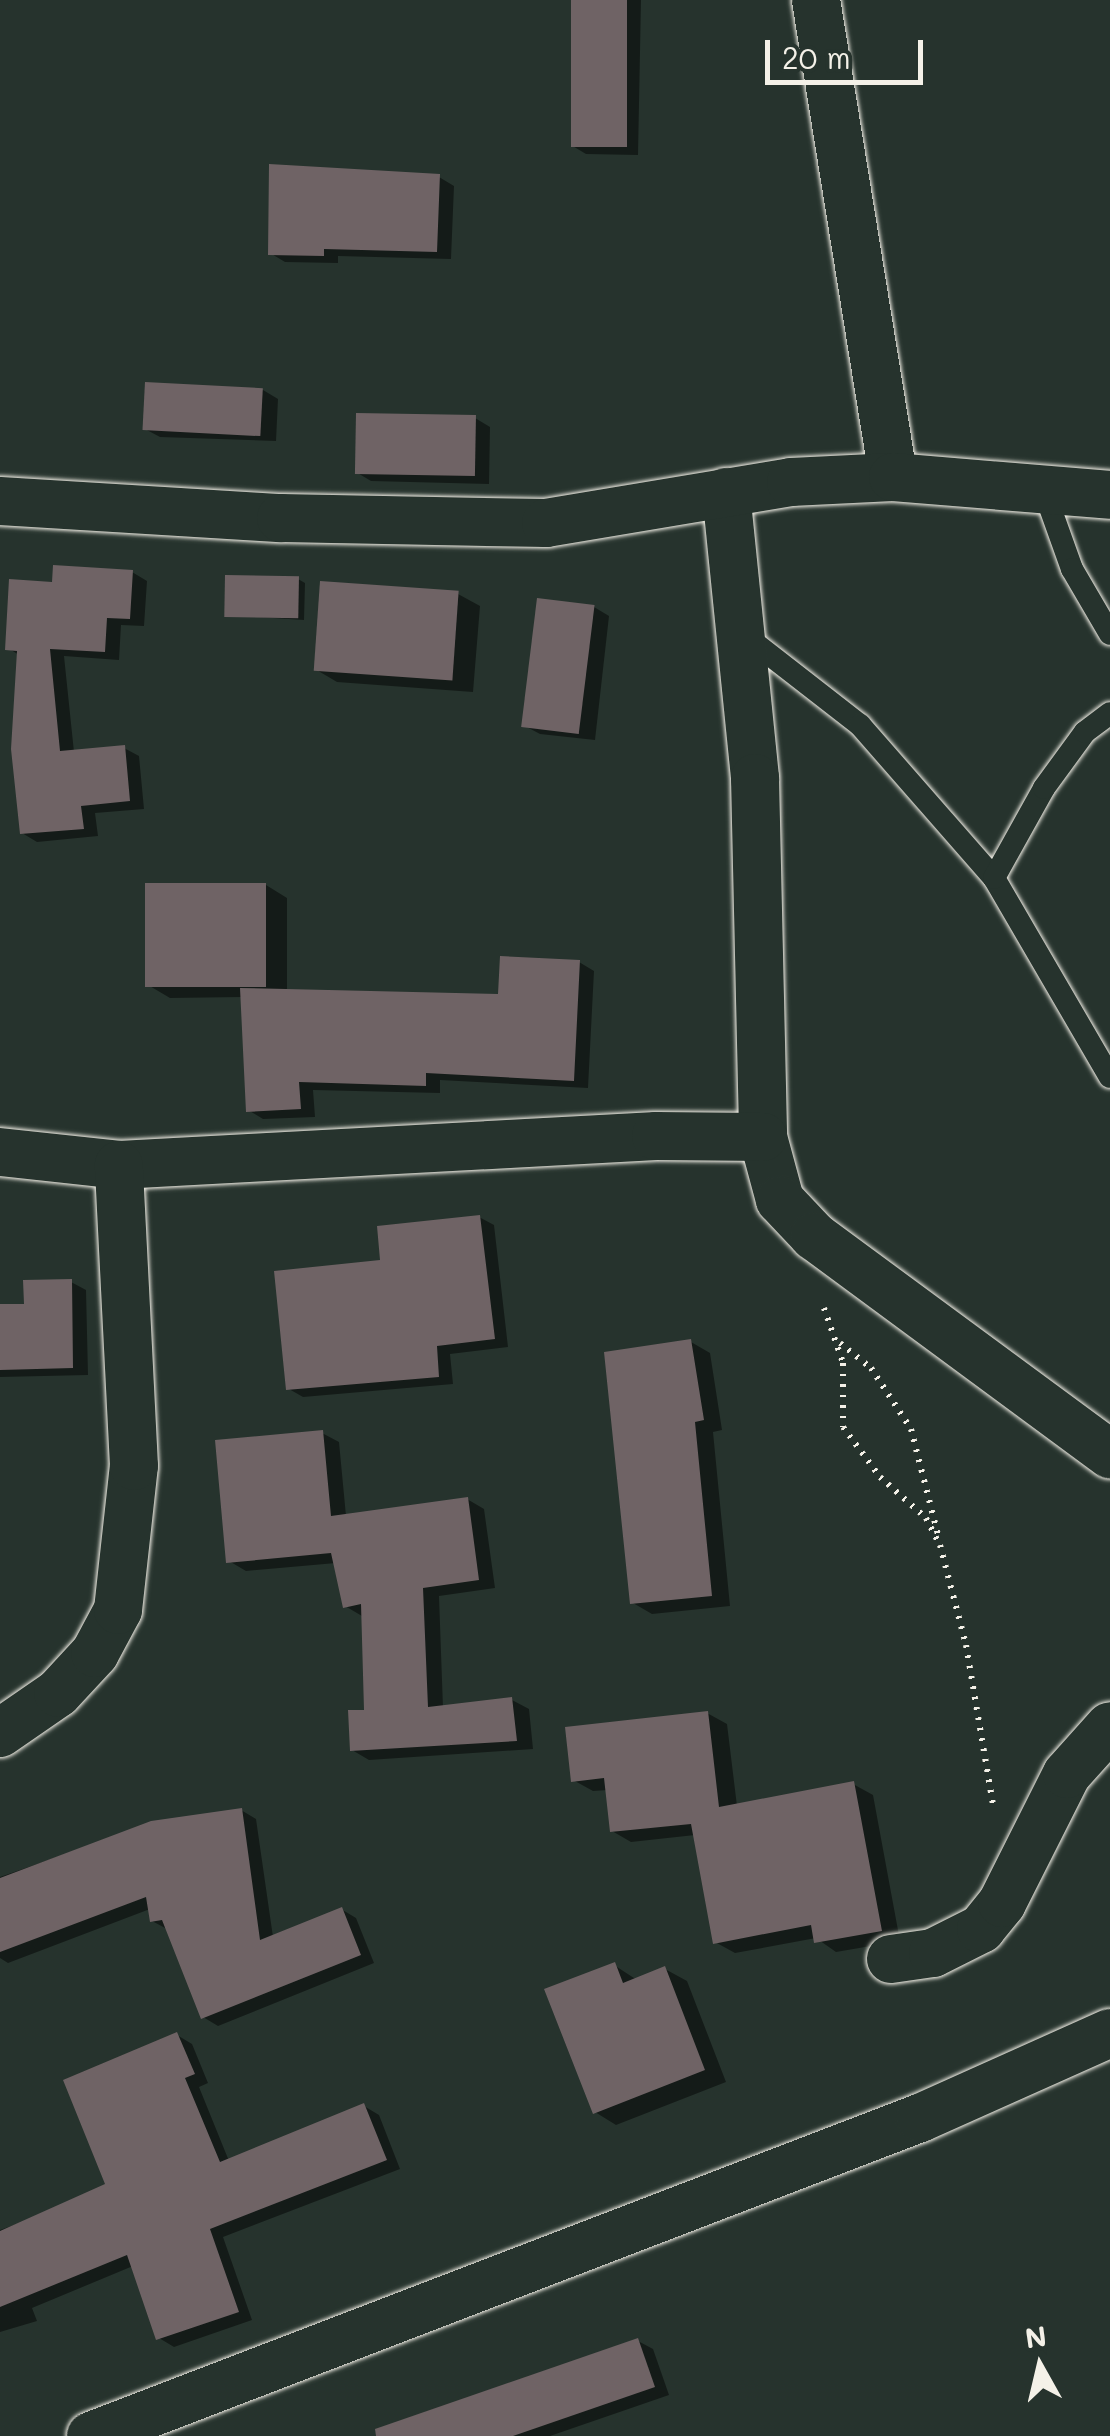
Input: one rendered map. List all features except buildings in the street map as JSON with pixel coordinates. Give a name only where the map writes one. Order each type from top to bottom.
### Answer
[{"type":"street","points":[[816,0],[893,477]]},
{"type":"street","points":[[0,501],[281,518],[546,523],[726,492],[893,477],[1110,495]]},
{"type":"street","points":[[726,492],[742,634],[763,928],[763,1137],[780,1200],[814,1236],[1110,1454]]},
{"type":"street","points":[[0,1152],[119,1164],[656,1136],[763,1137]]},
{"type":"street","points":[[0,1733],[58,1694],[95,1653],[118,1610],[134,1466],[119,1164]]},
{"type":"street","points":[[891,1959],[933,1953],[981,1929],[1018,1871],[1067,1774],[1110,1726]]},
{"type":"street","points":[[92,2436],[920,2118],[1110,2033]]},
{"type":"lane","points":[[1043,488],[1072,569],[1110,634]]},
{"type":"lane","points":[[742,634],[860,725],[994,878],[1110,1077]]},
{"type":"lane","points":[[994,878],[1044,788],[1085,732],[1110,713]]},
{"type":"path","points":[[817,1296],[840,1343],[842,1427],[880,1477],[926,1518],[940,1545]]},
{"type":"path","points":[[840,1343],[871,1368],[912,1429],[966,1644],[993,1804],[1018,1871]]}]
